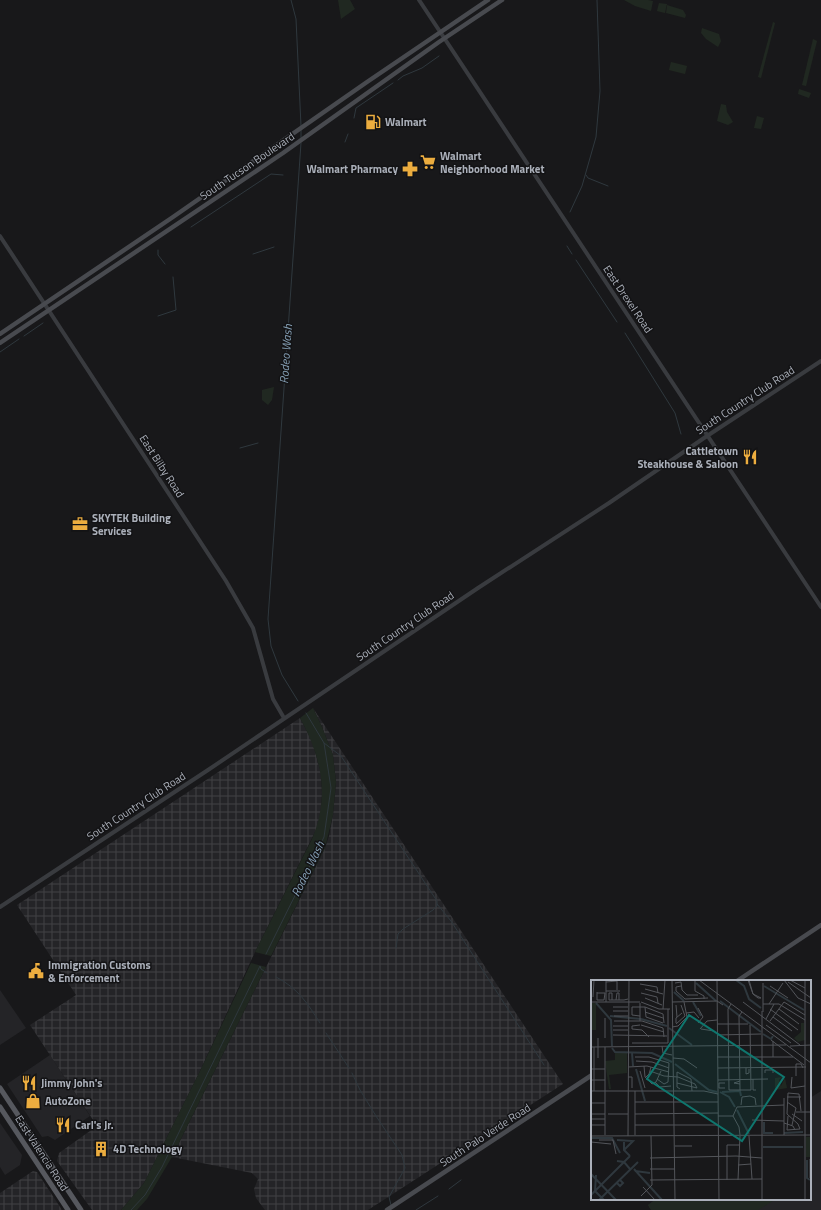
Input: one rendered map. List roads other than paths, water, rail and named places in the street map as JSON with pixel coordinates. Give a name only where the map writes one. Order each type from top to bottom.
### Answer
[{"type":"main road","name":"South Tucson Boulevard","points":[[0,334],[488,0]]},
{"type":"main road","name":"South Tucson Boulevard","points":[[0,343],[298,142],[502,0]]},
{"type":"main road","points":[[738,980],[821,925]]},
{"type":"main road","name":"South Palo Verde Road","points":[[388,1210],[591,1076]]},
{"type":"main road","name":"East Valencia Road","points":[[0,1088],[81,1210]]},
{"type":"main road","name":"East Valencia Road","points":[[0,1107],[68,1210]]},
{"type":"main road","points":[[36,1161],[44,1155]]},
{"type":"street","name":"East Drexel Road","points":[[419,0],[821,607]]},
{"type":"street","name":"East Bilby Road","points":[[0,236],[226,581],[253,628],[274,699],[284,718]]},
{"type":"street","name":"South Country Club Road","points":[[0,907],[821,361]]},
{"type":"waterway","name":"Rodeo Wash","points":[[291,0],[296,19],[301,126]]},
{"type":"waterway","points":[[570,212],[582,186],[596,137],[600,91],[597,0]]},
{"type":"waterway","points":[[398,80],[403,76],[422,68],[439,56]]},
{"type":"waterway","points":[[354,118],[356,108],[393,83]]},
{"type":"waterway","name":"Rodeo Wash","points":[[301,129],[301,138]]},
{"type":"waterway","points":[[345,142],[348,134]]},
{"type":"waterway","name":"Rodeo Wash","points":[[298,701],[282,675],[271,646],[268,619],[301,143]]},
{"type":"waterway","points":[[191,227],[271,174],[283,175]]},
{"type":"waterway","points":[[586,175],[588,178],[608,186]]},
{"type":"waterway","points":[[567,246],[572,254]]},
{"type":"waterway","points":[[253,254],[274,247]]},
{"type":"waterway","points":[[158,250],[158,255],[165,264]]},
{"type":"waterway","points":[[576,260],[617,322]]},
{"type":"waterway","points":[[158,316],[176,310],[173,277]]},
{"type":"waterway","points":[[24,336],[43,323]]},
{"type":"waterway","points":[[625,333],[675,413],[681,434]]},
{"type":"waterway","points":[[0,352],[19,339]]},
{"type":"waterway","points":[[240,448],[258,443]]},
{"type":"waterway","name":"Rodeo Wash","points":[[266,954],[324,837],[331,788],[324,743],[306,713]]},
{"type":"waterway","points":[[324,743],[341,756],[437,901],[437,906],[433,910],[403,929],[398,934],[396,948]]},
{"type":"waterway","points":[[437,904],[451,921],[544,1065]]},
{"type":"waterway","points":[[131,1210],[145,1195],[162,1167],[260,966],[261,969],[267,973]]},
{"type":"waterway","name":"Rodeo Wash","points":[[276,977],[284,981],[296,991],[307,1003],[320,1023]]},
{"type":"waterway","name":"Rodeo Wash","points":[[326,1033],[349,1068]]},
{"type":"waterway","name":"Rodeo Wash","points":[[352,1073],[360,1090],[402,1155],[405,1168],[389,1197],[391,1205]]},
{"type":"waterway","points":[[449,1189],[461,1180]]},
{"type":"waterway","points":[[416,1210],[438,1196]]},
{"type":"place","name":"Walmart","points":[[373,122]]},
{"type":"place","name":"Walmart Neighborhood Market","points":[[428,162]]},
{"type":"place","name":"Walmart Pharmacy","points":[[410,169]]},
{"type":"place","name":"Cattletown Steakhouse & Saloon","points":[[750,457]]},
{"type":"place","name":"SKYTEK Building Services","points":[[80,524]]},
{"type":"place","name":"Immigration Customs & Enforcement","points":[[36,971]]},
{"type":"place","name":"Jimmy John's","points":[[29,1083]]},
{"type":"place","name":"AutoZone","points":[[33,1101]]},
{"type":"place","name":"Carl's Jr.","points":[[63,1125]]},
{"type":"place","name":"4D Technology","points":[[101,1149]]}]
